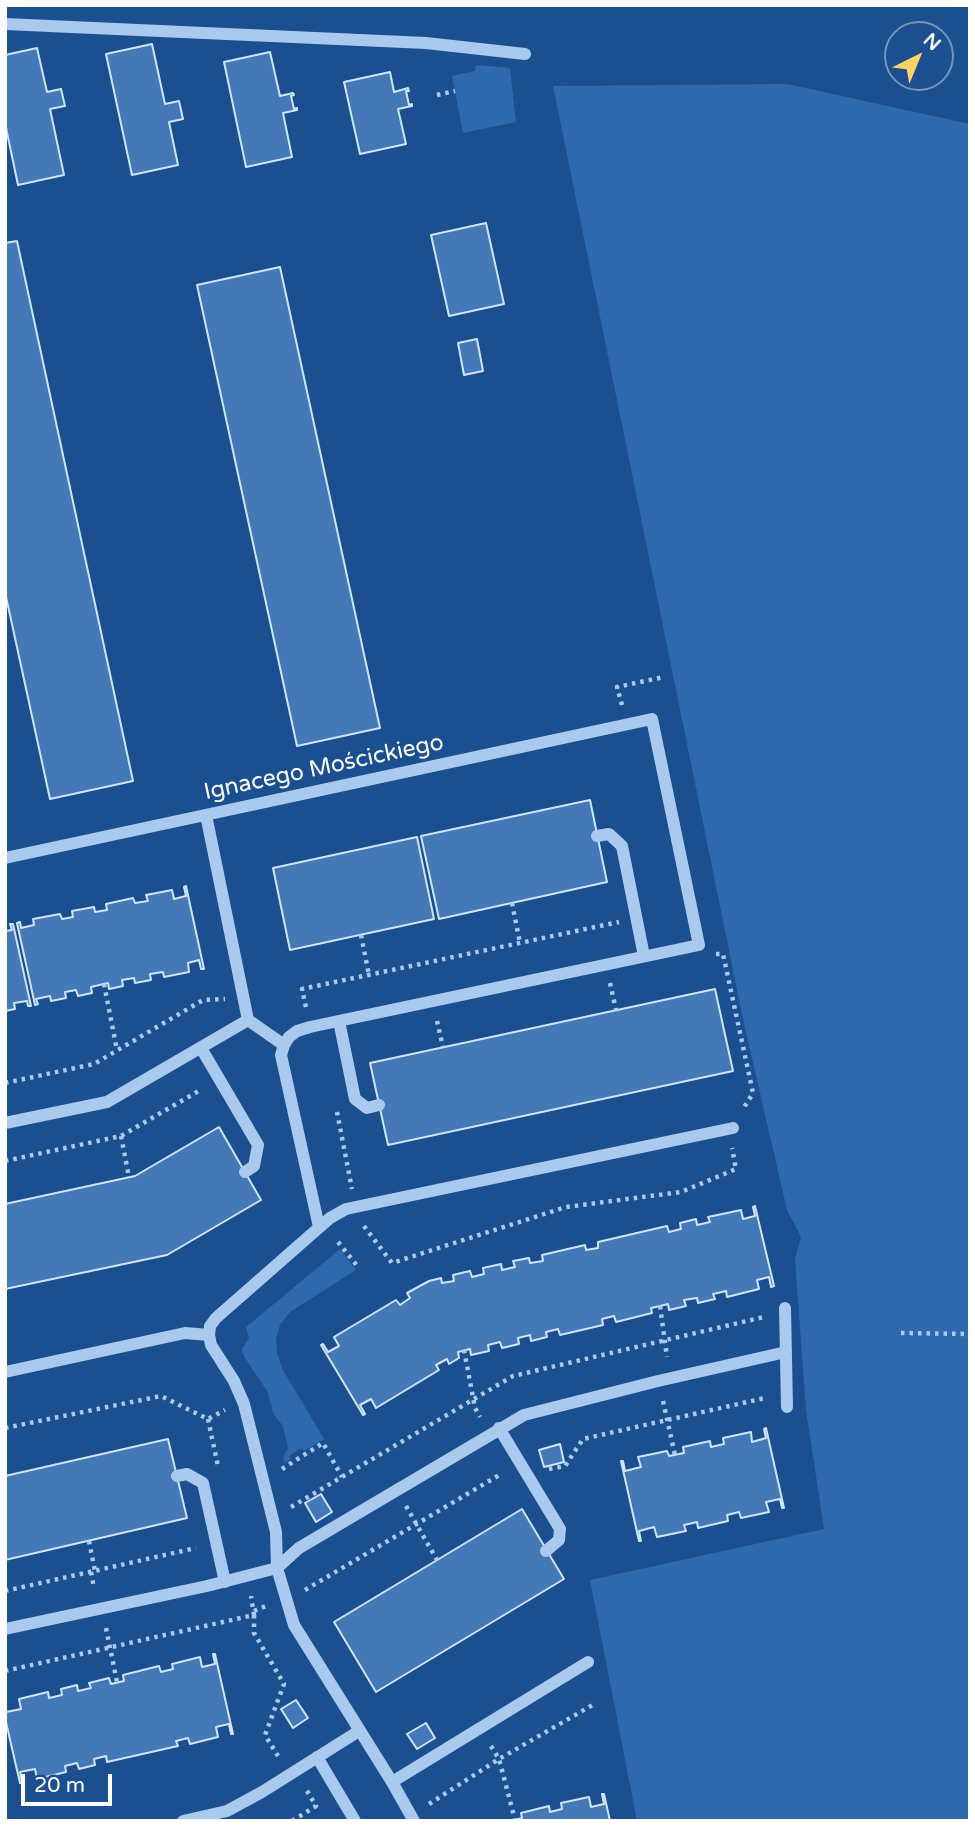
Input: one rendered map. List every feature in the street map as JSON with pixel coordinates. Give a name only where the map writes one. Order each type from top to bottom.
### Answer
[{"type":"street","points":[[5,24],[426,43],[525,54]]},
{"type":"street","name":"Ignacego Mościckiego","points":[[5,858],[652,719],[699,945],[644,956]]},
{"type":"street","points":[[206,815],[248,1020],[284,1045]]},
{"type":"street","points":[[319,1227],[281,1055],[289,1037],[310,1027],[644,956],[622,846],[609,834],[597,836]]},
{"type":"street","points":[[5,1122],[107,1102],[248,1020]]},
{"type":"street","points":[[339,1021],[355,1099],[367,1108],[379,1105]]},
{"type":"street","points":[[201,1048],[258,1145],[254,1166],[245,1172]]},
{"type":"street","points":[[414,1821],[294,1625],[276,1569],[276,1532],[243,1400],[211,1345],[208,1335],[210,1326],[338,1213],[730,1129]]},
{"type":"street","points":[[785,1308],[787,1400]]},
{"type":"street","points":[[5,1372],[185,1333],[208,1335]]},
{"type":"street","points":[[5,1629],[276,1569],[299,1548],[490,1434],[534,1411],[786,1352]]},
{"type":"street","points":[[490,1434],[560,1529],[559,1540],[546,1551]]},
{"type":"street","points":[[177,1476],[187,1474],[203,1483],[225,1582]]},
{"type":"street","points":[[392,1782],[588,1662]]},
{"type":"street","points":[[183,1821],[228,1811],[359,1731]]},
{"type":"street","points":[[317,1757],[355,1821]]},
{"type":"path","points":[[437,95],[455,91]]},
{"type":"path","points":[[626,724],[617,687],[664,677]]},
{"type":"path","points":[[512,903],[520,943]]},
{"type":"path","points":[[310,1027],[302,989],[636,918]]},
{"type":"path","points":[[361,935],[369,975]]},
{"type":"path","points":[[104,984],[117,1050]]},
{"type":"path","points":[[5,1083],[94,1064],[204,1000],[243,999]]},
{"type":"path","points":[[5,1161],[121,1136],[204,1087],[186,1056]]},
{"type":"path","points":[[335,1103],[361,1223],[392,1263],[566,1207],[681,1192],[736,1168],[730,1129]]},
{"type":"path","points":[[121,1136],[129,1177]]},
{"type":"path","points":[[328,1249],[361,1223]]},
{"type":"path","points":[[338,1242],[359,1268]]},
{"type":"path","points":[[660,1306],[667,1421],[675,1455]]},
{"type":"path","points":[[901,1333],[970,1334]]},
{"type":"path","points":[[292,1821],[316,1806],[265,1735],[284,1684],[254,1633],[254,1613],[305,1590],[501,1475],[490,1434],[475,1408],[464,1350]]},
{"type":"path","points":[[5,1428],[161,1396],[208,1419],[243,1400]]},
{"type":"path","points":[[542,1470],[565,1466],[583,1439],[787,1400]]},
{"type":"path","points":[[276,1458],[279,1471],[323,1444],[342,1477]]},
{"type":"path","points":[[397,1490],[437,1559]]},
{"type":"path","points":[[89,1541],[95,1571]]},
{"type":"path","points":[[5,1591],[199,1548]]},
{"type":"path","points":[[299,1548],[300,1570],[308,1600]]},
{"type":"path","points":[[102,1608],[117,1682]]},
{"type":"path","points":[[425,1807],[499,1759],[596,1703]]},
{"type":"path","points":[[479,1727],[499,1759],[515,1820]]},
{"type":"shaded area","points":[[476,65],[510,68],[516,122],[463,133],[452,76],[475,71]]},
{"type":"shaded area","points":[[787,84],[970,124],[970,1821],[637,1821],[590,1580],[824,1529],[806,1410],[795,1259],[801,1237],[787,1210],[743,1019],[553,86]]},
{"type":"shaded area","points":[[340,1249],[356,1270],[290,1312],[280,1325],[276,1339],[277,1354],[283,1370],[324,1439],[304,1451],[301,1448],[289,1456],[291,1459],[285,1463],[283,1456],[288,1449],[283,1426],[274,1415],[267,1391],[242,1351],[249,1339],[246,1327]]},
{"type":"building","points":[[152,44],[165,104],[179,101],[183,119],[169,122],[178,165],[132,175],[106,54]]},
{"type":"building","points":[[37,48],[47,92],[61,89],[65,106],[50,109],[64,175],[18,185],[5,123],[5,55]]},
{"type":"building","points":[[270,52],[280,96],[293,93],[291,96],[294,109],[297,108],[283,113],[292,157],[246,167],[224,62]]},
{"type":"building","points":[[390,72],[394,92],[408,88],[409,91],[406,91],[409,105],[412,104],[398,109],[406,144],[360,154],[344,82]]},
{"type":"building","points":[[486,223],[504,304],[449,316],[431,235]]},
{"type":"building","points":[[17,241],[133,781],[50,799],[5,592],[5,243]]},
{"type":"building","points":[[280,267],[380,728],[297,746],[197,285]]},
{"type":"building","points":[[477,339],[483,371],[464,375],[458,343]]},
{"type":"building","points":[[590,800],[607,882],[439,919],[421,836]]},
{"type":"building","points":[[417,837],[434,919],[290,950],[273,868]]},
{"type":"building","points":[[186,886],[204,969],[201,969],[199,960],[188,963],[189,972],[164,977],[163,972],[150,974],[151,980],[135,983],[134,978],[122,980],[123,986],[109,989],[108,983],[91,987],[92,993],[78,996],[76,990],[65,992],[66,998],[51,1001],[50,996],[36,999],[38,1004],[35,1005],[17,923],[20,922],[21,928],[34,925],[33,919],[60,914],[62,919],[73,917],[72,911],[94,907],[95,912],[107,910],[106,904],[133,898],[135,903],[148,901],[146,895],[172,890],[174,899],[186,896]]},
{"type":"building","points":[[10,924],[13,924],[31,1006],[28,1006],[27,1001],[14,1003],[15,1009],[5,1011],[5,931],[12,930]]},
{"type":"building","points":[[715,989],[733,1071],[388,1145],[370,1063]]},
{"type":"building","points":[[219,1127],[261,1200],[167,1255],[5,1289],[5,1204],[135,1176]]},
{"type":"building","points":[[755,1206],[774,1286],[771,1287],[769,1277],[757,1280],[759,1289],[727,1297],[726,1291],[713,1294],[715,1299],[698,1303],[697,1298],[684,1300],[686,1306],[669,1310],[668,1304],[651,1308],[652,1313],[616,1322],[614,1316],[602,1319],[603,1325],[560,1335],[558,1329],[546,1332],[547,1337],[531,1341],[530,1335],[518,1338],[519,1344],[502,1348],[500,1342],[488,1345],[489,1351],[471,1355],[470,1349],[458,1352],[459,1358],[449,1364],[447,1359],[436,1365],[439,1370],[376,1408],[371,1399],[360,1405],[365,1414],[363,1415],[321,1345],[323,1344],[328,1352],[339,1346],[334,1337],[396,1300],[400,1305],[410,1298],[407,1293],[429,1281],[441,1278],[442,1283],[454,1281],[453,1275],[470,1271],[472,1277],[484,1274],[483,1268],[501,1264],[502,1270],[515,1267],[513,1261],[529,1258],[530,1263],[543,1261],[542,1255],[585,1245],[586,1250],[598,1248],[598,1242],[667,1226],[669,1232],[681,1229],[680,1223],[696,1219],[697,1225],[710,1222],[708,1217],[741,1210],[743,1219],[755,1216]]},
{"type":"building","points":[[766,1428],[784,1508],[780,1499],[766,1502],[769,1512],[741,1518],[739,1512],[727,1515],[728,1521],[698,1528],[697,1522],[684,1525],[686,1531],[657,1537],[654,1527],[639,1531],[639,1541],[621,1461],[625,1471],[641,1467],[638,1457],[667,1451],[669,1456],[684,1453],[683,1447],[710,1441],[711,1447],[724,1444],[723,1438],[751,1432],[752,1442],[766,1438]]},
{"type":"building","points":[[168,1439],[187,1518],[5,1560],[5,1476]]},
{"type":"building","points":[[560,1444],[564,1462],[544,1467],[539,1450]]},
{"type":"building","points":[[321,1494],[332,1512],[316,1522],[305,1503]]},
{"type":"building","points":[[522,1509],[564,1579],[376,1692],[334,1622]]},
{"type":"building","points":[[213,1654],[233,1734],[229,1724],[216,1727],[218,1737],[190,1744],[188,1738],[176,1741],[178,1746],[107,1762],[106,1756],[94,1759],[95,1765],[79,1769],[77,1763],[65,1766],[66,1772],[37,1779],[35,1769],[20,1772],[20,1783],[5,1718],[5,1711],[21,1709],[19,1699],[48,1692],[49,1698],[62,1695],[61,1689],[77,1685],[78,1691],[91,1688],[89,1683],[109,1678],[111,1684],[124,1681],[123,1675],[159,1666],[161,1672],[173,1669],[172,1664],[200,1657],[202,1667],[215,1664]]},
{"type":"building","points":[[296,1700],[308,1718],[293,1728],[281,1709]]},
{"type":"building","points":[[426,1723],[435,1738],[417,1749],[407,1734]]},
{"type":"building","points":[[602,1794],[610,1821],[511,1821],[522,1818],[521,1813],[549,1806],[550,1812],[562,1809],[561,1803],[589,1797],[591,1807],[604,1804]]}]
